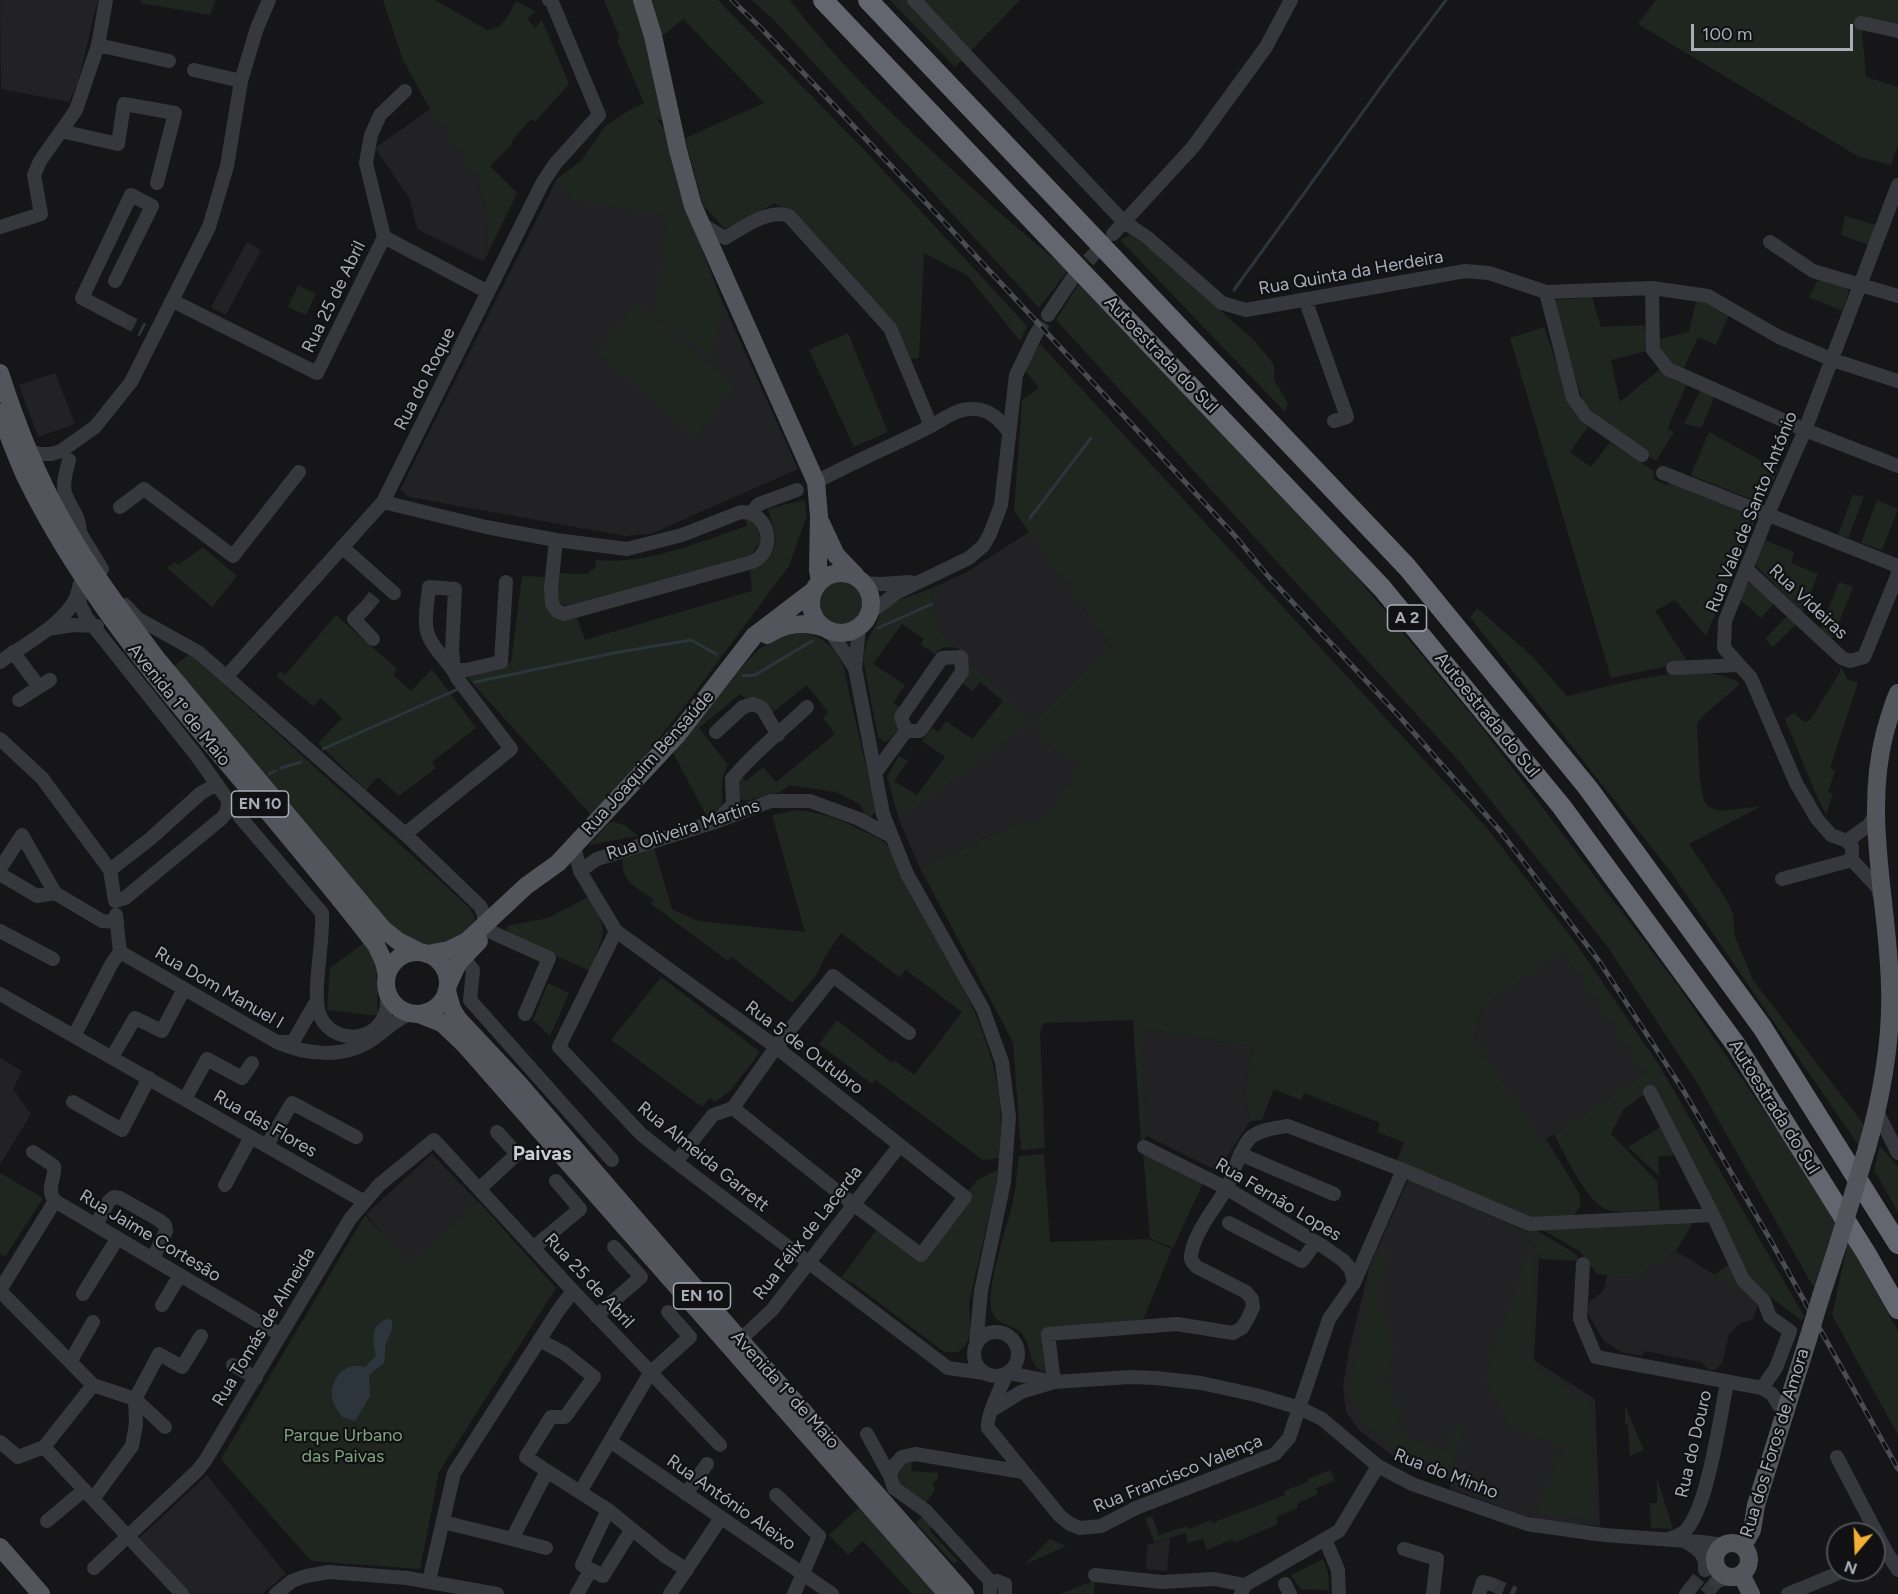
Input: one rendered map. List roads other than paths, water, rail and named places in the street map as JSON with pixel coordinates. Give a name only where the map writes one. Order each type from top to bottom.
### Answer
[{"type":"highway","name":"Autoestrada do Sul","points":[[823,0],[1382,588],[1562,807],[1736,1045],[1866,1253],[1898,1309]]},
{"type":"highway","name":"Autoestrada do Sul","points":[[868,0],[1407,567],[1588,788],[1755,1017],[1898,1245]]},
{"type":"main road","points":[[642,0],[653,36],[693,206],[816,482],[819,516],[818,570],[817,586],[811,602],[812,611],[817,621],[828,629],[840,633],[864,621],[871,601],[869,591],[836,555],[819,516]]},
{"type":"main road","name":"Avenida 1º de Maio","points":[[0,373],[28,450],[62,520],[128,620],[383,929],[398,941],[424,953]]},
{"type":"main road","name":"Avenida 1º de Maio","points":[[0,413],[28,482],[75,566],[124,637],[365,930],[381,954],[387,984]]},
{"type":"main road","points":[[817,586],[831,575],[838,573],[860,580]]},
{"type":"main road","name":"Rua Joaquim Bensaúde","points":[[574,846],[678,735],[754,636],[817,586]]},
{"type":"main road","name":"Rua Joaquim Bensaúde","points":[[721,680],[761,639],[779,628],[801,623],[828,629]]},
{"type":"main road","points":[[1877,1112],[1887,1055],[1890,1015],[1889,956],[1877,854],[1876,813],[1880,753],[1898,693]]},
{"type":"main road","points":[[387,984],[393,963],[399,958],[405,954],[449,950],[460,946],[486,928],[537,885],[574,846]]},
{"type":"main road","points":[[415,1013],[436,1007],[454,970],[502,908],[556,864]]},
{"type":"main road","name":"EN 10","points":[[424,953],[434,957],[443,967],[447,988]]},
{"type":"main road","name":"EN 10","points":[[387,984],[394,1004],[406,1012],[415,1013]]},
{"type":"main road","name":"Avenida 1º de Maio","points":[[447,988],[452,1009],[459,1020],[519,1084],[740,1340],[965,1594]]},
{"type":"main road","name":"Avenida 1º de Maio","points":[[415,1013],[442,1023],[465,1045],[947,1594]]},
{"type":"main road","name":"Rua dos Foros de Amora","points":[[1743,1546],[1752,1530],[1756,1505],[1877,1112]]},
{"type":"main road","points":[[1729,1577],[1748,1566],[1749,1561],[1743,1546],[1734,1543],[1715,1558],[1717,1567],[1720,1572],[1751,1594]]},
{"type":"main road","points":[[0,1547],[41,1594]]},
{"type":"street","points":[[0,227],[41,214],[34,175],[36,168],[76,110],[98,45],[106,0]]},
{"type":"street","points":[[28,450],[39,454],[61,451],[95,427],[131,382],[149,333],[173,301],[209,227],[227,166],[241,81],[257,28],[269,0]]},
{"type":"street","name":"Rua do Roque","points":[[226,677],[383,502],[543,182],[555,164],[599,115],[552,2],[549,0]]},
{"type":"street","name":"Rua Quinta da Herdeira","points":[[914,0],[1124,222],[1148,238],[1222,303],[1246,310],[1465,271],[1489,273],[1546,292],[1652,288],[1708,296],[1779,337],[1833,360],[1898,381]]},
{"type":"street","points":[[1113,234],[1193,147],[1266,47],[1291,0]]},
{"type":"street","points":[[1861,23],[1898,31]]},
{"type":"street","points":[[98,45],[169,61]]},
{"type":"street","points":[[194,70],[241,81]]},
{"type":"street","name":"Rua 25 de Abril","points":[[173,301],[316,373],[384,237],[366,164],[370,135],[380,115],[405,91]]},
{"type":"street","points":[[62,131],[118,144],[124,104],[174,113],[157,183]]},
{"type":"street","name":"Rua Vale de Santo António","points":[[1851,849],[1831,836],[1817,819],[1796,783],[1751,678],[1724,648],[1725,621],[1833,360],[1897,191]]},
{"type":"street","points":[[115,281],[152,206],[131,195],[82,298],[122,319]]},
{"type":"street","points":[[701,224],[725,238],[749,224],[774,215],[782,213],[789,216],[890,328],[931,426]]},
{"type":"street","points":[[384,237],[488,291]]},
{"type":"street","points":[[1770,242],[1814,271],[1898,296]]},
{"type":"street","points":[[1048,315],[1074,276]]},
{"type":"street","points":[[1652,288],[1653,350],[1668,369],[1805,430],[1898,466]]},
{"type":"street","points":[[1546,292],[1574,398],[1586,416],[1642,455]]},
{"type":"street","points":[[1305,299],[1347,417],[1334,421]]},
{"type":"street","points":[[994,1404],[985,1374],[976,1365],[975,1347],[981,1291],[1004,1182],[1009,1117],[1002,1062],[983,1009],[907,874],[891,836],[883,814],[855,669],[864,621],[896,593],[969,558],[983,546],[990,534],[1001,505],[1016,375],[1036,334]]},
{"type":"street","points":[[816,482],[931,426],[954,412],[974,408],[993,414],[1009,432]]},
{"type":"street","name":"Avenida 1º de Maio","points":[[69,460],[64,484],[65,493],[80,520],[80,533]]},
{"type":"street","points":[[120,507],[144,489],[233,556],[299,472]]},
{"type":"street","name":"Rua Videiras","points":[[1663,473],[1895,565],[1898,572],[1864,657],[1850,661],[1842,658],[1746,569]]},
{"type":"street","points":[[751,513],[759,504],[797,490]]},
{"type":"street","points":[[383,502],[486,527],[556,540],[627,549],[682,536],[741,512],[751,513],[764,523],[768,543],[765,552],[757,560],[568,614],[556,611],[551,595],[556,540]]},
{"type":"street","name":"Avenida 1º de Maio","points":[[62,520],[80,533],[132,615],[162,633]]},
{"type":"street","points":[[342,547],[386,590]]},
{"type":"street","name":"Avenida 1º de Maio","points":[[75,566],[82,611],[278,863],[322,913],[323,929],[316,1002],[320,1015],[329,1028],[344,1037],[372,1032],[381,1023],[387,1009],[387,984]]},
{"type":"street","points":[[860,580],[880,584],[921,581]]},
{"type":"street","points":[[454,670],[466,670],[501,662],[506,582]]},
{"type":"street","points":[[0,662],[48,628],[70,608],[78,594],[79,586]]},
{"type":"street","points":[[405,834],[511,748],[457,678],[454,670],[452,651],[455,589],[429,587],[428,636],[454,670]]},
{"type":"street","points":[[366,607],[354,619],[373,639]]},
{"type":"street","points":[[48,628],[73,625],[93,626],[112,630],[124,637]]},
{"type":"street","points":[[828,629],[855,669]]},
{"type":"street","points":[[158,659],[153,645],[162,633],[198,652],[405,834],[480,906],[486,928],[549,958],[525,1014]]},
{"type":"street","points":[[13,652],[44,684],[19,700]]},
{"type":"street","points":[[961,657],[962,672],[920,731],[906,731],[901,717],[942,658],[961,657]]},
{"type":"street","points":[[1673,668],[1739,665]]},
{"type":"street","points":[[716,732],[743,707],[753,704],[762,708],[778,735]]},
{"type":"street","points":[[718,821],[733,804],[732,779],[748,760],[807,707]]},
{"type":"street","points":[[875,772],[906,731]]},
{"type":"street","points":[[0,739],[42,778],[110,870],[120,952],[74,1036]]},
{"type":"street","points":[[110,870],[150,839],[201,793],[217,784]]},
{"type":"street","points":[[115,901],[125,898],[222,818],[229,801]]},
{"type":"street","name":"Rua Oliveira Martins","points":[[580,871],[597,859],[718,821],[771,801],[810,801],[858,819],[891,836]]},
{"type":"street","points":[[1851,849],[1876,813]]},
{"type":"street","points":[[0,869],[22,835],[55,893],[102,921],[117,922]]},
{"type":"street","points":[[556,864],[580,871],[574,846]]},
{"type":"street","points":[[1782,879],[1851,849],[1861,847],[1877,854]]},
{"type":"street","points":[[1851,849],[1878,888],[1884,908]]},
{"type":"street","name":"Rua 5 de Outubro","points":[[580,871],[616,931],[776,1047],[965,1197],[921,1255],[853,1204]]},
{"type":"street","points":[[0,874],[38,896],[55,893]]},
{"type":"street","points":[[480,906],[502,908]]},
{"type":"street","points":[[0,931],[53,959]]},
{"type":"street","name":"Rua Almeida Garrett","points":[[616,931],[559,1047],[641,1134],[676,1162],[939,1360],[955,1370],[985,1374]]},
{"type":"street","name":"Rua Dom Manuel I","points":[[120,952],[277,1042],[299,1051],[322,1053],[353,1050],[372,1040],[399,1018],[415,1013]]},
{"type":"street","points":[[463,957],[472,970],[470,1000],[612,1160]]},
{"type":"street","points":[[676,1162],[713,1115],[733,1108],[776,1047],[833,976],[909,1033]]},
{"type":"street","points":[[112,1057],[135,1018],[162,1031],[184,989]]},
{"type":"street","name":"Rua das Flores","points":[[0,994],[363,1202]]},
{"type":"street","points":[[277,1042],[294,1040],[316,1002]]},
{"type":"street","points":[[185,1099],[207,1059],[242,1078],[252,1063]]},
{"type":"street","points":[[73,1102],[122,1130],[149,1078]]},
{"type":"street","points":[[1650,1092],[1713,1215],[1743,1280],[1764,1301],[1770,1317],[1790,1331],[1776,1368],[1762,1388]]},
{"type":"street","points":[[267,1145],[292,1103],[356,1137]]},
{"type":"street","points":[[733,1108],[853,1204]]},
{"type":"street","points":[[1877,1112],[1898,1153]]},
{"type":"street","points":[[994,1404],[1021,1392],[1054,1382],[1048,1334],[1177,1324],[1227,1333],[1237,1332],[1242,1328],[1252,1307],[1252,1299],[1246,1292],[1197,1267],[1192,1263],[1191,1255],[1199,1233],[1226,1188],[1240,1154],[1250,1137],[1270,1129],[1288,1126],[1403,1170],[1530,1224],[1713,1215]]},
{"type":"street","points":[[479,1189],[517,1154],[497,1132]]},
{"type":"street","points":[[225,1185],[251,1137]]},
{"type":"street","name":"Rua 25 de Abril","points":[[434,1140],[596,1316],[720,1445]]},
{"type":"street","name":"Rua Tomás de Almeida","points":[[94,1568],[201,1466],[350,1219],[379,1185],[434,1140]]},
{"type":"street","name":"Rua Félix de Lacerda","points":[[740,1340],[772,1310],[900,1145]]},
{"type":"street","name":"Rua Fernão Lopes","points":[[1144,1147],[1226,1188],[1316,1242],[1344,1261],[1351,1270],[1354,1283]]},
{"type":"street","name":"Rua Jaime Cortesão","points":[[33,1152],[54,1166],[55,1172],[50,1188],[55,1201],[281,1335]]},
{"type":"street","points":[[1240,1154],[1334,1194]]},
{"type":"street","points":[[1300,1408],[1329,1319],[1354,1283],[1403,1170]]},
{"type":"street","points":[[533,1248],[580,1209],[556,1181]]},
{"type":"street","points":[[96,1225],[109,1201],[114,1197],[159,1220],[165,1225],[166,1231],[153,1259]]},
{"type":"street","points":[[55,1201],[0,1290],[93,1385],[135,1399],[165,1427]]},
{"type":"street","points":[[1229,1223],[1302,1261],[1316,1242]]},
{"type":"street","points":[[83,1294],[117,1239]]},
{"type":"street","points":[[596,1316],[641,1277],[614,1247]]},
{"type":"street","points":[[1583,1264],[1580,1319],[1596,1357],[1762,1388],[1772,1394],[1784,1414]]},
{"type":"street","points":[[162,1305],[180,1275]]},
{"type":"street","points":[[429,1581],[454,1473],[573,1291]]},
{"type":"street","points":[[981,1303],[985,1316],[999,1331],[1015,1342],[1024,1367],[1033,1377]]},
{"type":"street","points":[[580,1492],[650,1373],[690,1336],[668,1312]]},
{"type":"street","points":[[70,1362],[93,1322]]},
{"type":"street","points":[[939,1360],[949,1363],[965,1359],[983,1336],[989,1333],[1006,1334]]},
{"type":"street","points":[[46,1521],[88,1494],[132,1446],[136,1424],[135,1399],[159,1354],[182,1367],[201,1336]]},
{"type":"street","points":[[539,1340],[564,1353],[594,1377],[565,1417],[551,1417],[525,1457],[608,1510],[665,1556],[687,1570]]},
{"type":"street","points":[[994,1404],[1008,1373],[1016,1364],[1018,1354]]},
{"type":"street","points":[[232,1365],[256,1378]]},
{"type":"street","points":[[985,1374],[996,1377],[1008,1373]]},
{"type":"street","name":"Rua do Minho","points":[[1008,1373],[1054,1382],[1130,1377],[1220,1386],[1300,1408],[1322,1419],[1378,1466],[1412,1484],[1527,1524],[1605,1535],[1676,1540],[1700,1545],[1715,1558]]},
{"type":"street","name":"Rua do Douro","points":[[1696,1513],[1711,1463],[1727,1383]]},
{"type":"street","points":[[0,1442],[18,1457],[44,1447],[93,1385]]},
{"type":"street","name":"Rua Francisco Valença","points":[[994,1404],[986,1423],[988,1428],[1065,1521],[1080,1528],[1101,1526],[1136,1508],[1275,1454],[1289,1438],[1300,1408]]},
{"type":"street","points":[[867,1434],[894,1488],[934,1518],[991,1588],[997,1581],[1003,1582],[1006,1587],[1005,1594]]},
{"type":"street","name":"Rua António Aleixo","points":[[610,1441],[832,1594]]},
{"type":"street","points":[[44,1447],[128,1536],[176,1592]]},
{"type":"street","points":[[890,1476],[894,1466],[902,1457],[915,1454],[1023,1472]]},
{"type":"street","points":[[1837,1457],[1866,1522]]},
{"type":"street","points":[[686,1494],[707,1464]]},
{"type":"street","points":[[1095,1575],[1162,1582],[1214,1579],[1243,1590],[1339,1531],[1378,1466]]},
{"type":"street","points":[[512,1539],[547,1471]]},
{"type":"street","points":[[776,1496],[819,1536],[794,1594]]},
{"type":"street","points":[[608,1510],[582,1566],[603,1576],[632,1529]]},
{"type":"street","points":[[1676,1540],[1696,1513]]},
{"type":"street","points":[[1696,1513],[1696,1524],[1704,1558],[1715,1558]]},
{"type":"street","points":[[670,1594],[721,1518]]},
{"type":"street","points":[[443,1522],[546,1548]]},
{"type":"street","points":[[1325,1539],[1338,1570],[1339,1594]]},
{"type":"street","points":[[1404,1549],[1437,1558],[1433,1594]]},
{"type":"street","points":[[1886,1560],[1898,1570]]},
{"type":"street","points":[[577,1594],[590,1571]]},
{"type":"street","points":[[276,1594],[292,1581],[328,1572],[429,1581],[498,1594]]},
{"type":"street","points":[[1788,1594],[1826,1578]]},
{"type":"street","points":[[1479,1594],[1483,1582],[1491,1584]]},
{"type":"waterway","points":[[1234,290],[1446,0]]},
{"type":"waterway","points":[[1030,518],[1091,438]]},
{"type":"waterway","points":[[878,628],[932,604]]},
{"type":"waterway","points":[[475,682],[619,652],[691,640],[716,654]]},
{"type":"waterway","points":[[743,676],[755,675],[812,641]]},
{"type":"waterway","points":[[323,749],[456,690]]},
{"type":"waterway","points":[[281,768],[301,762]]},
{"type":"waterway","points":[[269,774],[275,771]]},
{"type":"tunnel","points":[[1074,276],[1107,240]]},
{"type":"tunnel","points":[[1036,334],[1048,315]]},
{"type":"tunnel","points":[[122,319],[143,330]]},
{"type":"tunnel","points":[[366,607],[379,591]]},
{"type":"tunnel","points":[[1690,1589],[1705,1570]]},
{"type":"tunnel","points":[[1706,1594],[1716,1582]]},
{"type":"tunnel","points":[[1491,1584],[1515,1594]]},
{"type":"railway","points":[[732,0],[947,225],[1236,537],[1268,576],[1400,717],[1501,832],[1599,961],[1683,1090],[1767,1234],[1898,1469]]},
{"type":"district","name":"Paivas","points":[[542,1154]]},
{"type":"park label","name":"Parque Urbano das Paivas","points":[[343,1446]]}]
